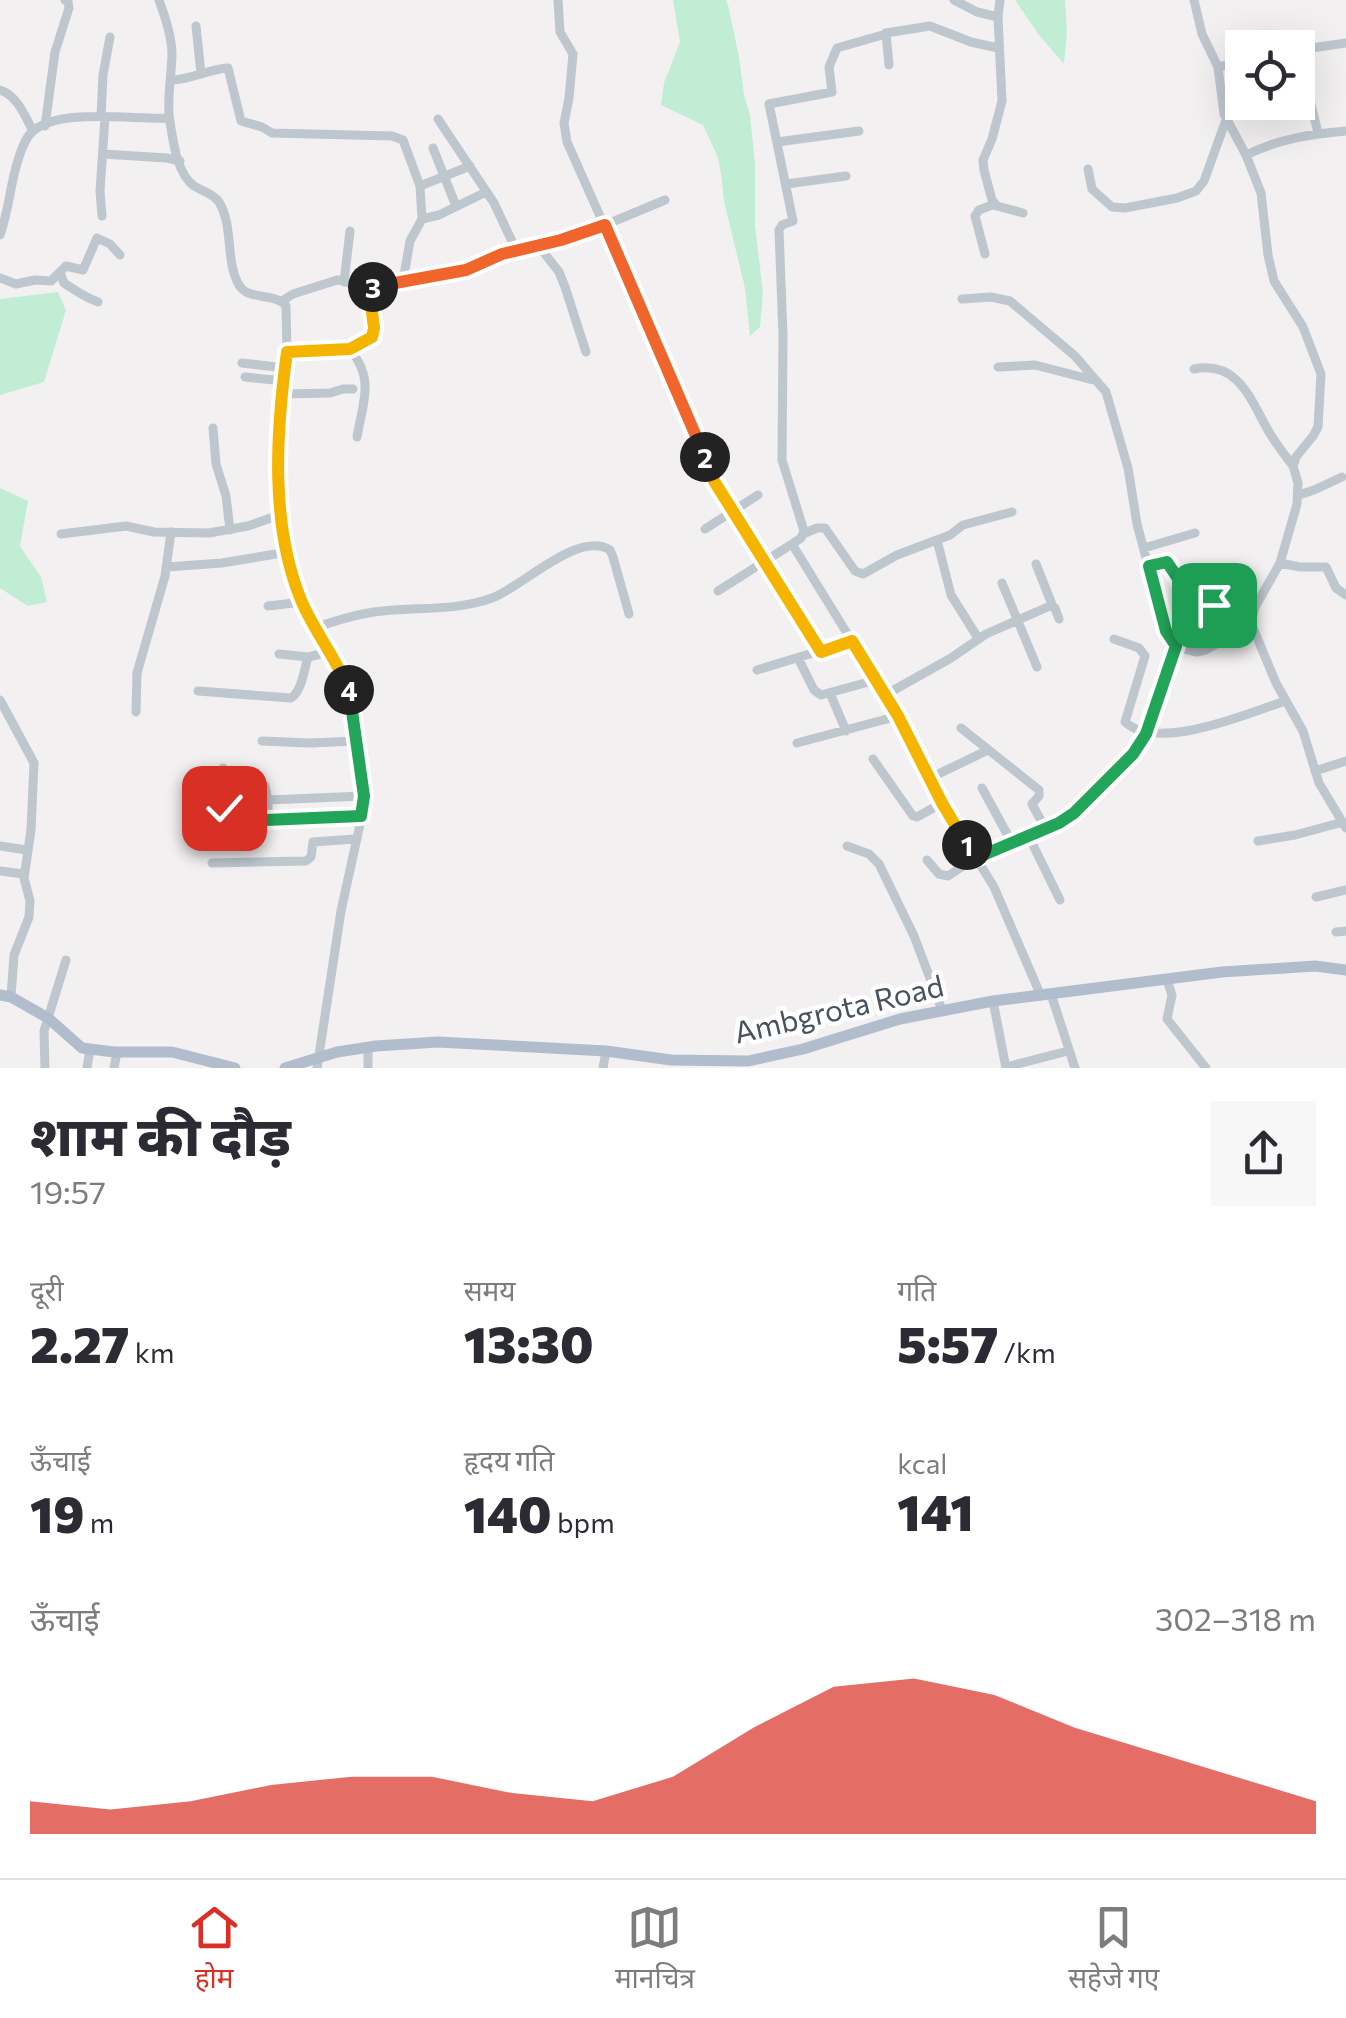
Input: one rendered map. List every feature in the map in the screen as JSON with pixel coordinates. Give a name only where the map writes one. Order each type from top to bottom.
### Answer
[{"type":"main road","name":"Ambgrota Road","points":[[285,1068],[368,1047],[438,1042],[606,1051],[671,1060],[748,1061],[886,1022],[993,1001],[1299,967],[1346,970]]},
{"type":"main road","points":[[5,996],[48,1018],[82,1048],[172,1052],[235,1068]]},
{"type":"street","points":[[44,126],[55,52],[69,8],[65,0]]},
{"type":"street","points":[[159,0],[170,32],[169,118],[180,162],[188,182],[219,202],[234,269],[240,286],[248,292],[282,300],[336,280],[369,288],[466,270],[516,250],[605,225],[666,200]]},
{"type":"street","points":[[558,0],[560,32],[573,54],[564,132],[700,443],[709,472],[821,652]]},
{"type":"street","points":[[954,0],[998,18]]},
{"type":"street","points":[[1000,0],[1002,100],[983,164],[996,204],[1004,210],[1023,213]]},
{"type":"street","points":[[1194,0],[1202,34],[1218,67],[1225,113]]},
{"type":"street","points":[[196,26],[201,74]]},
{"type":"street","points":[[803,534],[782,460],[779,230],[793,221],[770,103],[832,92],[830,67],[838,48],[918,26],[930,26],[998,48]]},
{"type":"street","points":[[886,34],[889,65]]},
{"type":"street","points":[[102,216],[103,75],[110,37]]},
{"type":"street","points":[[1315,48],[1346,43]]},
{"type":"street","points":[[1218,67],[1225,66]]},
{"type":"street","points":[[171,80],[228,68],[241,121],[272,133],[400,138],[407,146],[420,186],[422,219],[407,249],[403,281]]},
{"type":"street","points":[[0,90],[12,98],[33,130]]},
{"type":"street","points":[[1,232],[18,159],[33,130],[74,116],[169,118]]},
{"type":"street","points":[[438,119],[502,216],[516,250]]},
{"type":"street","points":[[1226,120],[1261,192],[1274,281],[1303,327],[1321,374],[1318,426],[1293,466]]},
{"type":"street","points":[[1088,169],[1092,190],[1112,207],[1178,198],[1196,190],[1204,181],[1226,120]]},
{"type":"street","points":[[1315,120],[1318,134]]},
{"type":"street","points":[[1246,155],[1280,141],[1346,131]]},
{"type":"street","points":[[776,142],[859,132]]},
{"type":"street","points":[[433,148],[456,206]]},
{"type":"street","points":[[103,154],[180,162]]},
{"type":"street","points":[[420,186],[470,166]]},
{"type":"street","points":[[786,184],[846,176]]},
{"type":"street","points":[[422,219],[486,192]]},
{"type":"street","points":[[985,254],[975,216],[979,210],[996,204]]},
{"type":"street","points":[[344,282],[350,232]]},
{"type":"street","points":[[0,278],[16,284],[50,281],[66,266],[84,270],[96,238],[110,244],[120,255]]},
{"type":"street","points":[[538,245],[566,287],[586,352]]},
{"type":"street","points":[[60,272],[64,283],[98,302]]},
{"type":"street","points":[[287,352],[350,349],[374,335],[369,288]]},
{"type":"street","points":[[962,299],[1010,300],[1100,382],[1111,403],[1166,631],[1176,646],[1197,652],[1246,626],[1280,563],[1299,495],[1293,466],[1251,396],[1215,367],[1194,369]]},
{"type":"street","points":[[282,300],[286,306],[287,352],[278,465],[288,552],[302,602],[350,692],[364,796],[340,911],[318,1062]]},
{"type":"street","points":[[350,349],[366,375],[358,438]]},
{"type":"street","points":[[242,363],[285,368]]},
{"type":"street","points":[[998,366],[1035,366],[1100,382]]},
{"type":"street","points":[[245,377],[284,381]]},
{"type":"street","points":[[283,394],[352,389]]},
{"type":"street","points":[[212,428],[230,530]]},
{"type":"street","points":[[1299,495],[1342,477]]},
{"type":"street","points":[[705,529],[758,495]]},
{"type":"street","points":[[718,591],[817,528],[827,530],[860,575],[897,555],[950,535],[963,525],[1012,512]]},
{"type":"street","points":[[61,534],[126,526],[208,533],[282,514]]},
{"type":"street","points":[[136,712],[137,673],[166,567],[171,532]]},
{"type":"street","points":[[1144,548],[1195,532]]},
{"type":"street","points":[[937,540],[951,595],[978,638]]},
{"type":"street","points":[[315,628],[380,611],[471,604],[510,590],[545,565],[596,544],[610,550],[629,614]]},
{"type":"street","points":[[792,544],[886,695],[942,803],[994,887],[1046,995],[1075,1068]]},
{"type":"street","points":[[166,567],[222,564],[288,552]]},
{"type":"street","points":[[1149,566],[1167,562],[1179,580],[1246,626],[1303,731],[1324,795],[1345,825],[1258,841]]},
{"type":"street","points":[[1280,563],[1326,567],[1336,588],[1346,595]]},
{"type":"street","points":[[1036,564],[1059,618]]},
{"type":"street","points":[[1002,583],[1037,667]]},
{"type":"street","points":[[268,606],[302,602]]},
{"type":"street","points":[[886,695],[978,638],[1053,606]]},
{"type":"street","points":[[1114,639],[1139,648],[1145,656],[1125,722],[1146,734],[1200,730],[1285,702]]},
{"type":"street","points":[[757,670],[852,641]]},
{"type":"street","points":[[926,860],[945,876],[976,858],[1046,830],[1081,806],[1133,754],[1146,734],[1176,646]]},
{"type":"street","points":[[278,654],[308,657],[330,652]]},
{"type":"street","points":[[198,691],[290,698],[296,696],[308,657]]},
{"type":"street","points":[[798,658],[817,693],[876,680]]},
{"type":"street","points":[[830,693],[846,730]]},
{"type":"street","points":[[0,700],[34,763],[31,830],[24,874],[29,916],[14,955],[5,996]]},
{"type":"street","points":[[797,743],[898,716]]},
{"type":"street","points":[[960,728],[1040,792],[1032,804],[1046,830]]},
{"type":"street","points":[[262,741],[356,742]]},
{"type":"street","points":[[930,778],[988,750]]},
{"type":"street","points":[[873,760],[913,816],[917,818],[942,803]]},
{"type":"street","points":[[1315,771],[1346,761]]},
{"type":"street","points":[[223,768],[231,778],[265,786],[268,820]]},
{"type":"street","points":[[982,788],[1012,843]]},
{"type":"street","points":[[268,800],[364,796]]},
{"type":"street","points":[[211,800],[222,801],[231,818],[242,821],[361,816]]},
{"type":"street","points":[[1029,837],[1060,900]]},
{"type":"street","points":[[212,864],[306,862],[313,842],[355,839]]},
{"type":"street","points":[[0,846],[28,850]]},
{"type":"street","points":[[847,846],[869,854],[880,864],[914,936],[942,1010]]},
{"type":"street","points":[[0,871],[24,874]]},
{"type":"street","points":[[1316,897],[1346,890]]},
{"type":"street","points":[[45,1068],[44,1036],[66,960]]},
{"type":"street","points":[[1167,980],[1172,990],[1168,1022],[1206,1068]]},
{"type":"street","points":[[993,1001],[1006,1067],[1068,1050]]},
{"type":"street","points":[[368,1047],[368,1068]]},
{"type":"street","points":[[87,1068],[90,1049]]},
{"type":"street","points":[[603,1068],[606,1051]]},
{"type":"street","points":[[114,1068],[117,1052]]},
{"type":"green space","points":[[673,0],[726,0],[728,5],[750,115],[755,164],[755,226],[763,293],[760,327],[750,336],[745,288],[717,155],[703,125],[661,105],[664,83],[680,42]]},
{"type":"green space","points":[[1015,0],[1065,0],[1064,64],[1039,35]]},
{"type":"green space","points":[[58,292],[66,310],[44,382],[0,395],[0,299]]},
{"type":"green space","points":[[0,488],[28,501],[20,546],[41,577],[47,602],[28,606],[0,588]]},
{"type":"route","points":[[224,808],[237,820],[268,820],[361,816],[364,806],[350,692],[296,588],[286,539],[278,465],[287,352],[350,349],[372,337],[369,288],[466,270],[502,254],[605,225],[714,481],[821,652],[852,641],[976,858],[1046,830],[1074,813],[1141,742],[1176,646],[1166,631],[1149,566],[1167,562],[1179,580],[1214,605]]}]
